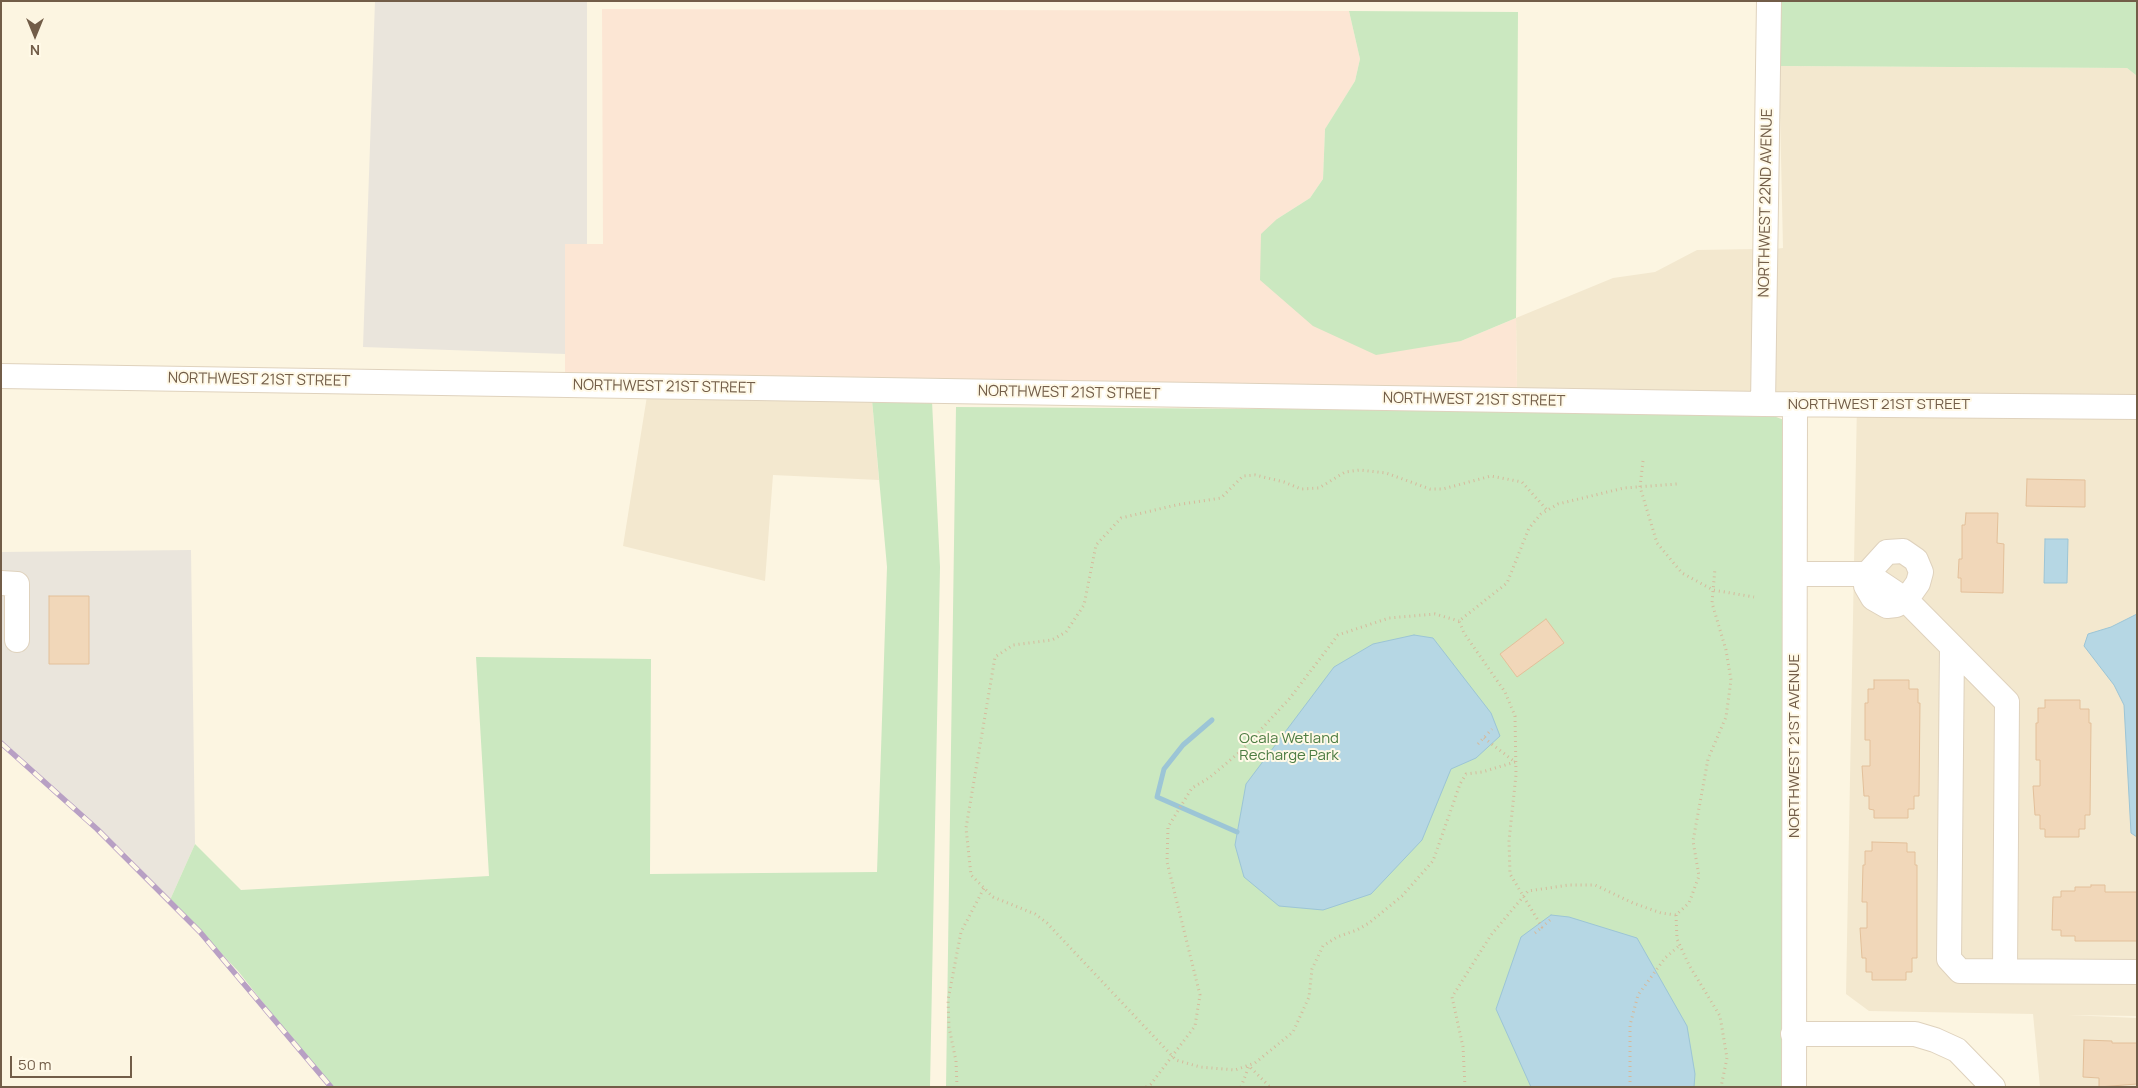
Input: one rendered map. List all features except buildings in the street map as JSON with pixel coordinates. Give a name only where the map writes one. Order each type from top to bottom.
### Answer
[{"type":"street","name":"NORTHWEST 22ND AVENUE","points":[[1764,404],[1769,1]]},
{"type":"street","name":"NORTHWEST 21ST STREET","points":[[1,376],[1764,404],[2137,407]]},
{"type":"street","name":"NORTHWEST 21ST AVENUE","points":[[1794,1087],[1795,404]]},
{"type":"street","points":[[1868,574],[1887,552],[1903,550],[1916,560],[1921,572],[1918,583],[1906,600]]},
{"type":"street","points":[[1795,574],[1868,574],[1906,600],[2007,702],[2005,970]]},
{"type":"street","points":[[1,583],[17,584],[17,640]]},
{"type":"street","points":[[1952,647],[1949,959],[1960,971],[2137,972]]},
{"type":"street","points":[[1793,1034],[1915,1034],[1935,1040],[1957,1050],[1993,1087]]},
{"type":"path","points":[[1643,461],[1640,487],[1657,543],[1682,572],[1714,590],[1754,598]]},
{"type":"path","points":[[1516,762],[1482,772],[1466,774],[1460,784],[1433,861],[1402,896],[1369,922],[1357,930],[1337,937],[1323,946],[1312,970],[1309,997],[1293,1032],[1249,1066],[1235,1070],[1200,1067],[1176,1060],[1046,923],[1035,914],[993,897],[971,875],[966,828],[995,658],[1013,645],[1052,640],[1066,632],[1084,604],[1096,545],[1122,518],[1176,505],[1220,498],[1243,476],[1254,475],[1284,482],[1301,489],[1319,488],[1346,472],[1360,470],[1386,473],[1430,489],[1443,489],[1491,476],[1522,482],[1547,510]]},
{"type":"path","points":[[1458,621],[1507,583],[1529,528],[1547,510],[1558,504],[1624,488],[1677,484]]},
{"type":"path","points":[[1715,568],[1712,603],[1726,650],[1731,680],[1726,717],[1708,759],[1693,841],[1699,876],[1689,903],[1676,915],[1677,939],[1689,965],[1720,1016],[1727,1058],[1721,1087]]},
{"type":"path","points":[[1146,1087],[1151,1084],[1195,1026],[1200,995],[1167,862],[1168,827],[1192,788],[1209,778],[1242,750],[1290,698],[1338,635],[1389,618],[1435,614],[1458,621],[1464,633],[1505,692],[1515,716],[1516,762],[1508,841],[1510,874],[1542,927]]},
{"type":"path","points":[[1478,744],[1492,729]]},
{"type":"path","points":[[1484,738],[1516,762]]},
{"type":"path","points":[[1464,1087],[1463,1047],[1452,997],[1491,935],[1528,891],[1570,885],[1595,885],[1633,903],[1661,913],[1676,915]]},
{"type":"path","points":[[957,1087],[956,1061],[949,1027],[948,1000],[961,932],[984,888]]},
{"type":"path","points":[[1535,933],[1550,920]]},
{"type":"path","points":[[1630,1087],[1630,1025],[1638,995],[1665,958],[1680,945]]},
{"type":"path","points":[[1242,1087],[1249,1066]]},
{"type":"path","points":[[1249,1066],[1270,1087]]},
{"type":"shaded area","points":[[375,1],[587,1],[587,244],[565,244],[565,354],[363,347]]},
{"type":"shaded area","points":[[602,9],[1349,11],[1360,59],[1355,81],[1325,129],[1323,179],[1310,198],[1277,219],[1461,341],[1516,318],[1517,391],[565,376],[565,244],[603,244]]},
{"type":"shaded area","points":[[1779,66],[2127,68],[2137,76],[2137,1016],[2068,1015],[2137,1018],[2137,1087],[2040,1087],[2033,1014],[1869,1011],[1846,994],[1857,402],[1772,395],[1774,249],[1783,248]]},
{"type":"shaded area","points":[[1757,249],[1755,394],[1517,391],[1516,318],[1613,278],[1655,272],[1697,250]]},
{"type":"shaded area","points":[[647,396],[872,400],[879,480],[773,475],[765,581],[623,546]]},
{"type":"shaded area","points":[[191,550],[195,844],[170,900],[127,854],[1,745],[1,552]]},
{"type":"green space","points":[[1778,1],[2137,1],[2137,76],[2127,68],[1779,66]]},
{"type":"green space","points":[[1349,11],[1518,12],[1516,318],[1461,341],[1376,355],[1313,326],[1260,280],[1261,234],[1277,219],[1310,198],[1323,179],[1325,129],[1355,81],[1360,59]]},
{"type":"green space","points":[[872,400],[932,401],[940,567],[930,1087],[330,1087],[238,971],[170,900],[195,844],[241,890],[489,876],[476,657],[651,659],[650,874],[877,872],[887,567]]},
{"type":"green space","name":"Ocala Wetland Recharge Park","points":[[956,407],[1605,411],[1771,415],[1784,420],[1784,1087],[946,1087]]},
{"type":"water","points":[[2045,539],[2068,539],[2067,583],[2044,583]]},
{"type":"water","points":[[2137,614],[2137,837],[2131,833],[2124,705],[2114,685],[2084,646],[2088,634],[2111,627]]},
{"type":"water","points":[[1414,635],[1433,638],[1491,713],[1500,736],[1476,758],[1451,769],[1422,840],[1371,894],[1323,910],[1279,906],[1244,877],[1235,845],[1246,784],[1334,667],[1373,644]]},
{"type":"water","points":[[1551,915],[1569,917],[1637,938],[1687,1026],[1695,1074],[1694,1087],[1531,1087],[1496,1009],[1521,937]]},
{"type":"waterway","points":[[1212,720],[1183,745],[1164,769],[1157,797],[1237,832]]},
{"type":"railway","points":[[1,743],[97,829],[200,932],[331,1087]]}]
